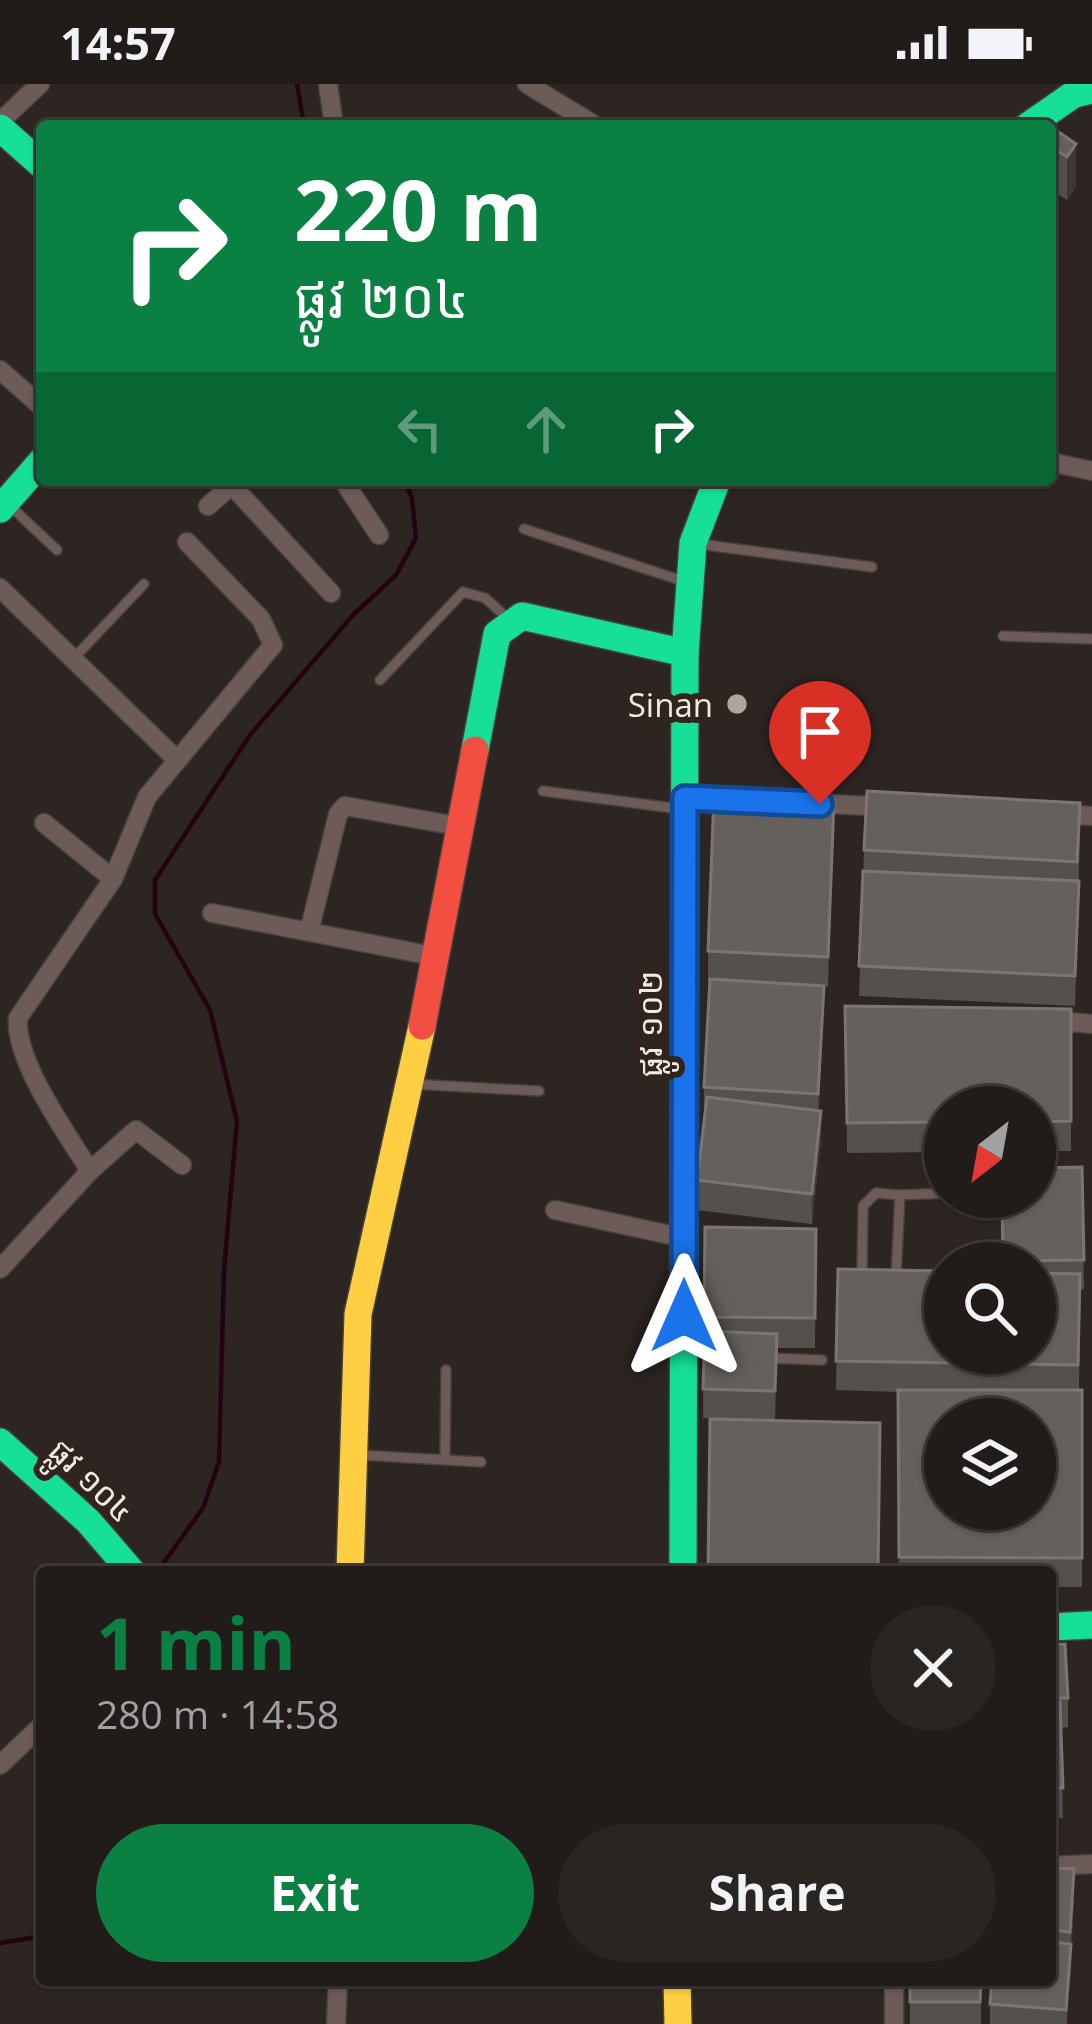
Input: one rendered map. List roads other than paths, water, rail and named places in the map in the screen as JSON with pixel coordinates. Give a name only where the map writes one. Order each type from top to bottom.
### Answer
[{"type":"street","points":[[36,159],[0,125],[40,84]]},
{"type":"street","points":[[328,84],[333,120]]},
{"type":"street","points":[[527,84],[586,120]]},
{"type":"street","points":[[1037,120],[1074,94],[1092,89]]},
{"type":"street","points":[[0,370],[36,402]]},
{"type":"street","points":[[1056,463],[1092,471]]},
{"type":"street","points":[[3,506],[36,468]]},
{"type":"street","points":[[208,506],[224,486]]},
{"type":"street","points":[[233,486],[331,592]]},
{"type":"street","points":[[347,486],[379,535]]},
{"type":"street","name":"ផ្លូវ ១០២","points":[[683,1566],[696,1356],[684,1238],[693,802],[685,653],[693,544],[715,486]]},
{"type":"street","points":[[90,1171],[41,1094],[16,1030],[18,1018],[113,879],[135,818],[175,758],[273,645],[261,620],[187,542]]},
{"type":"street","points":[[0,588],[175,758]]},
{"type":"street","points":[[350,1566],[358,1314],[380,1196],[411,1084],[497,634],[508,621],[522,616],[685,653]]},
{"type":"street","points":[[781,802],[900,807]]},
{"type":"street","points":[[309,932],[338,814],[345,806],[457,826]]},
{"type":"street","points":[[1044,814],[1092,816]]},
{"type":"street","points":[[44,824],[113,879]]},
{"type":"street","points":[[212,913],[433,956]]},
{"type":"street","points":[[1020,1018],[1092,1024]]},
{"type":"street","points":[[0,1269],[90,1171],[136,1130],[182,1165]]},
{"type":"street","points":[[555,1210],[684,1238]]},
{"type":"street","name":"ផ្លូវ ១០៤","points":[[0,1442],[88,1521],[127,1566]]},
{"type":"street","points":[[1056,1628],[1092,1625]]},
{"type":"street","points":[[0,1765],[36,1731]]},
{"type":"street","points":[[1056,1867],[1092,1864]]},
{"type":"street","points":[[336,2024],[338,1986]]},
{"type":"street","points":[[677,1986],[678,2024]]},
{"type":"street","points":[[894,1986],[894,2024]]},
{"type":"lane","points":[[3,506],[57,550]]},
{"type":"lane","points":[[524,529],[688,583]]},
{"type":"lane","points":[[693,544],[872,567]]},
{"type":"lane","points":[[73,660],[144,584]]},
{"type":"lane","points":[[380,680],[463,592],[484,598],[508,621]]},
{"type":"lane","points":[[1004,636],[1092,639]]},
{"type":"lane","points":[[543,791],[693,802]]},
{"type":"lane","points":[[411,1084],[538,1091]]},
{"type":"lane","points":[[868,1292],[862,1273],[863,1206],[876,1193],[924,1193]]},
{"type":"lane","points":[[896,1292],[900,1195]]},
{"type":"lane","points":[[753,1358],[822,1360]]},
{"type":"lane","points":[[445,1458],[446,1370]]},
{"type":"lane","points":[[351,1454],[481,1462]]},
{"type":"waterway","points":[[297,84],[303,120]]},
{"type":"waterway","points":[[161,1566],[203,1508],[219,1462],[224,1270],[237,1121],[210,1010],[155,914],[155,880],[250,735],[353,615],[396,575],[416,538],[407,486]]},
{"type":"waterway","points":[[0,1943],[36,1937]]},
{"type":"place","name":"Sinan","points":[[737,704]]}]
